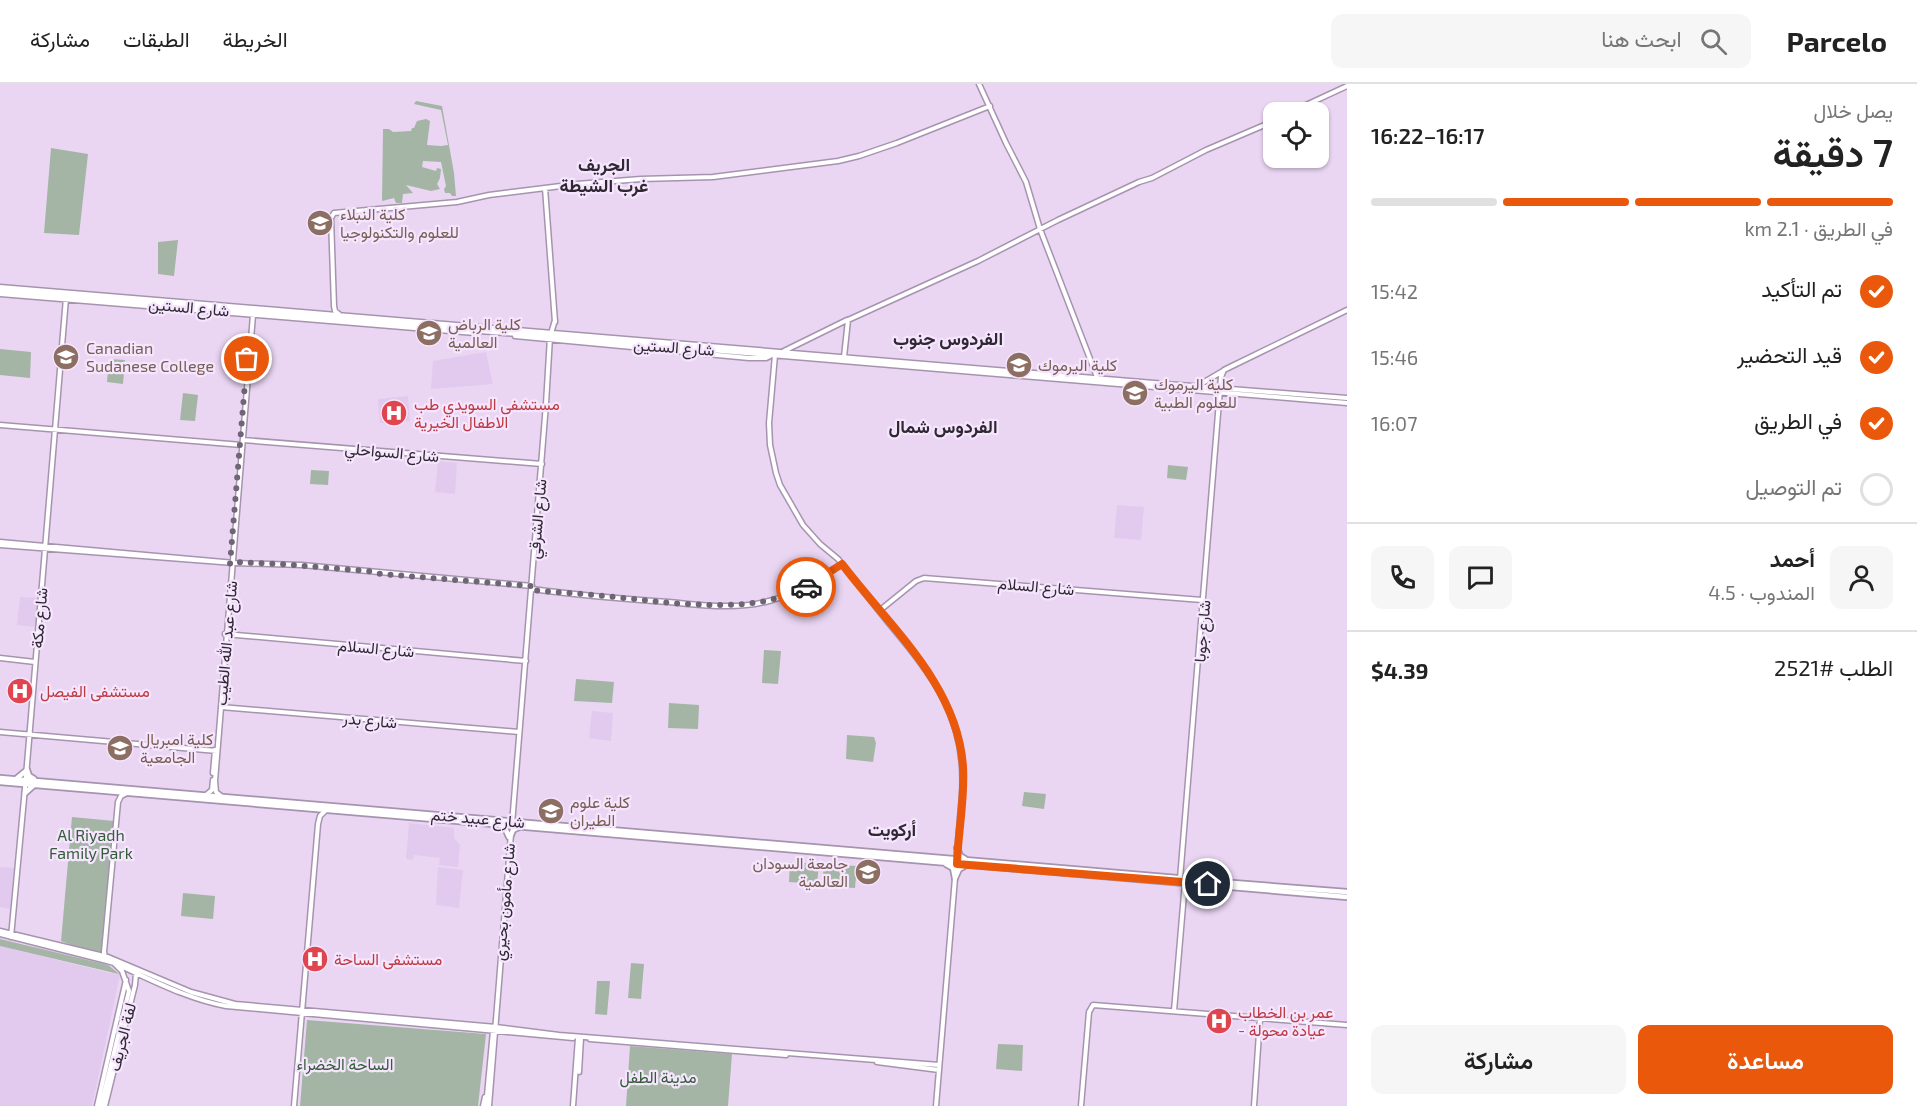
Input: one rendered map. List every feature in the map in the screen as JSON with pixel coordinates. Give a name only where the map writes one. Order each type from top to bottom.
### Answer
[{"type":"main road","points":[[16,779],[27,770],[36,783],[25,793]]},
{"type":"main road","name":"شارع عبيد ختم","points":[[0,780],[16,779],[26,782]]},
{"type":"main road","name":"شارع عبيد ختم","points":[[0,780],[112,791],[221,796],[512,820],[521,824],[957,862]]},
{"type":"main road","name":"شارع عبيد ختم","points":[[36,783],[166,794]]},
{"type":"main road","name":"شارع عبيد ختم","points":[[173,794],[498,824],[512,820]]},
{"type":"main road","points":[[498,824],[506,828],[510,836]]},
{"type":"main road","points":[[510,836],[513,830],[521,824]]},
{"type":"main road","points":[[955,878],[953,868],[945,861],[954,855],[957,848]]},
{"type":"main road","points":[[957,848],[960,856],[974,861]]},
{"type":"main road","points":[[957,862],[974,861],[1121,876]]},
{"type":"main road","points":[[957,862],[1183,880],[1347,897]]},
{"type":"main road","points":[[955,878],[960,868],[967,864]]},
{"type":"main road","points":[[1282,889],[1347,892]]},
{"type":"street","points":[[979,84],[1006,143],[1024,175],[1040,229],[1097,377]]},
{"type":"street","points":[[1313,102],[1347,86]]},
{"type":"street","points":[[339,314],[335,311],[334,306],[331,218],[334,213],[457,202],[489,195],[545,188],[642,179],[705,178],[841,160],[897,143],[990,106]]},
{"type":"street","points":[[312,318],[764,358],[784,352],[789,347],[978,261],[1040,229],[1263,126]]},
{"type":"street","name":"شارع الشرقي","points":[[512,820],[555,320],[545,188]]},
{"type":"street","points":[[0,291],[210,310]]},
{"type":"street","name":"شارع الستين","points":[[0,291],[162,302],[552,340],[566,334],[775,354],[1344,400]]},
{"type":"street","name":"شارع مكة","points":[[11,935],[26,782],[66,296]]},
{"type":"street","name":"شارع الستين","points":[[119,303],[162,302],[210,310],[339,314],[552,340]]},
{"type":"street","points":[[328,314],[332,312],[334,306]]},
{"type":"street","points":[[1198,385],[1347,310]]},
{"type":"street","name":"شارع عبد الله الطيب","points":[[206,795],[212,790],[216,751],[252,312]]},
{"type":"street","points":[[555,320],[557,328],[566,334]]},
{"type":"street","points":[[844,357],[848,320]]},
{"type":"street","name":"شارع الستين","points":[[784,352],[893,363],[1198,385],[1220,389]]},
{"type":"street","name":"شارع الستين","points":[[725,354],[775,354]]},
{"type":"street","points":[[771,381],[775,354]]},
{"type":"street","points":[[771,390],[775,354]]},
{"type":"street","points":[[764,358],[771,363],[769,433],[778,479],[803,525],[820,544],[835,555],[931,676],[953,720],[963,765],[936,1106]]},
{"type":"street","name":"شارع جوبا","points":[[1174,1011],[1193,720],[1220,389],[1224,370]]},
{"type":"street","name":"شارع السواحلي","points":[[0,425],[55,431],[542,464]]},
{"type":"street","points":[[54,436],[64,431]]},
{"type":"street","points":[[0,543],[232,563],[302,565],[710,606],[742,606],[771,601],[792,594],[842,564]]},
{"type":"street","name":"شارع السلام","points":[[879,611],[916,581],[924,578],[1203,600]]},
{"type":"street","name":"شارع السلام","points":[[226,634],[526,661]]},
{"type":"street","points":[[0,658],[35,662]]},
{"type":"street","name":"شارع بدر","points":[[220,707],[519,732]]},
{"type":"street","points":[[0,732],[216,751]]},
{"type":"street","name":"شارع عبد الله الطيب","points":[[216,751],[215,787],[216,792],[221,796]]},
{"type":"street","points":[[112,791],[118,802]]},
{"type":"street","points":[[107,957],[106,945],[118,802],[121,796],[128,792]]},
{"type":"street","points":[[294,1106],[318,820],[316,812],[310,807]]},
{"type":"street","points":[[318,820],[321,814],[328,809]]},
{"type":"street","name":"شارع مأمون بحيري","points":[[486,1106],[512,820]]},
{"type":"street","points":[[22,936],[16,931],[13,922],[2,932],[114,963],[208,1000]]},
{"type":"street","points":[[11,935],[107,957],[148,978],[208,1000],[244,1007],[939,1067]]},
{"type":"street","points":[[101,1106],[129,991],[122,971],[114,963]]},
{"type":"street","name":"لفة الجريف","points":[[101,1106],[135,985],[136,971]]},
{"type":"street","points":[[135,985],[148,978]]},
{"type":"street","points":[[1081,1106],[1089,1012],[1095,1004],[1347,1025]]},
{"type":"street","points":[[302,1011],[310,1014],[580,1038],[927,1068],[939,1067]]},
{"type":"street","points":[[301,1021],[310,1014]]},
{"type":"street","points":[[1254,1106],[1260,1019]]},
{"type":"street","name":"شارع مأمون بحيري","points":[[486,1106],[494,1029]]},
{"type":"street","points":[[575,1106],[580,1038]]},
{"type":"street","points":[[927,1068],[938,1079]]},
{"type":"shaded area","points":[[486,352],[493,384],[431,389],[433,361]]},
{"type":"shaded area","name":"مستشفى السويدي طب الاطفال الخيرية","points":[[408,396],[410,421],[380,423],[378,399]]},
{"type":"shaded area","points":[[438,461],[457,463],[455,494],[435,492]]},
{"type":"shaded area","points":[[1117,505],[1144,507],[1141,540],[1114,538]]},
{"type":"shaded area","points":[[20,597],[38,598],[36,627],[17,625]]},
{"type":"shaded area","points":[[592,711],[613,713],[611,741],[589,738]]},
{"type":"shaded area","points":[[409,823],[454,828],[454,838],[460,845],[458,867],[439,865],[440,858],[414,855],[413,860],[406,859]]},
{"type":"shaded area","points":[[0,867],[14,868],[10,909],[0,907]]},
{"type":"shaded area","points":[[438,867],[463,870],[459,908],[436,905]]},
{"type":"shaded area","points":[[0,937],[109,964],[120,975],[92,1106],[0,1106],[0,946],[118,975],[22,943],[0,939]]},
{"type":"green space","points":[[416,101],[442,106],[456,196],[445,193],[446,186],[441,162],[423,161],[422,167],[436,171],[437,168],[441,169],[437,184],[440,189],[431,191],[406,185],[413,193],[403,194],[402,203],[396,203],[394,198],[382,201],[383,129],[393,132],[411,131],[417,121],[426,119],[430,121],[427,145],[448,145],[441,110],[414,104]]},
{"type":"green space","points":[[51,148],[88,154],[79,235],[44,233]]},
{"type":"green space","points":[[178,240],[174,276],[158,274],[158,242]]},
{"type":"green space","points":[[0,349],[31,352],[30,378],[0,375]]},
{"type":"green space","points":[[109,359],[125,360],[123,384],[107,382]]},
{"type":"green space","points":[[183,393],[198,395],[195,421],[180,420]]},
{"type":"green space","points":[[1168,465],[1188,467],[1186,480],[1167,478]]},
{"type":"green space","points":[[311,470],[329,471],[328,485],[310,484]]},
{"type":"green space","points":[[764,650],[781,651],[778,684],[762,683]]},
{"type":"green space","points":[[576,679],[614,682],[612,703],[574,701]]},
{"type":"green space","points":[[669,703],[699,705],[698,729],[668,728]]},
{"type":"green space","points":[[847,735],[874,737],[876,743],[873,762],[846,759]]},
{"type":"green space","points":[[1024,792],[1046,794],[1044,809],[1022,806]]},
{"type":"green space","name":"Al Riyadh Family Park","points":[[72,817],[114,821],[101,956],[61,941]]},
{"type":"green space","points":[[790,862],[819,864],[817,884],[789,882]]},
{"type":"green space","points":[[824,864],[857,866],[855,888],[822,886]]},
{"type":"green space","points":[[183,893],[215,896],[213,919],[181,916]]},
{"type":"green space","points":[[0,939],[108,965],[119,974],[0,946]]},
{"type":"green space","points":[[631,963],[644,964],[641,999],[628,998]]},
{"type":"green space","points":[[597,981],[610,981],[607,1015],[595,1014]]},
{"type":"green space","name":"الساحة الخضراء","points":[[307,1020],[486,1034],[478,1106],[300,1106]]},
{"type":"green space","points":[[998,1044],[1023,1045],[1022,1071],[996,1069]]},
{"type":"green space","name":"مدينة الطفل","points":[[630,1046],[732,1054],[728,1106],[626,1106]]},
{"type":"way so far","points":[[247,359],[230,564],[236,562],[368,571],[381,574],[532,586],[532,590],[710,606],[757,604],[792,594],[806,587]]},
{"type":"place","name":"كلية النبلاء للعلوم والتكنولوجيا","points":[[320,223]]},
{"type":"place","name":"كلية الرباض العالمية","points":[[429,333]]},
{"type":"place","name":"Canadian Sudanese College","points":[[66,357]]},
{"type":"place","name":"كلية اليرموك","points":[[1019,365]]},
{"type":"place","name":"كلية اليرموك للعلوم الطبية","points":[[1135,393]]},
{"type":"place","name":"مستشفى السويدي طب الاطفال الخيرية","points":[[394,413]]},
{"type":"place","name":"مستشفى الفيصل","points":[[20,691]]},
{"type":"place","name":"كلية امبريال الجامعية","points":[[120,748]]},
{"type":"place","name":"كلية علوم الطيران","points":[[551,811]]},
{"type":"place","name":"جامعة السودان العالمية","points":[[868,872]]},
{"type":"place","name":"مستشفى الساحة","points":[[315,959]]},
{"type":"place","name":"عمر بن الخطاب - عيادة محولة","points":[[1219,1021]]},
{"type":"district","name":"الجريف غرب الشيطة","points":[[604,175]]},
{"type":"district","name":"الفردوس جنوب","points":[[948,339]]},
{"type":"district","name":"الفردوس شمال","points":[[943,427]]},
{"type":"district","name":"أركويت","points":[[892,830]]},
{"type":"route","points":[[806,587],[842,564],[921,662],[946,702],[953,720],[963,765],[957,864],[1208,884]]}]
